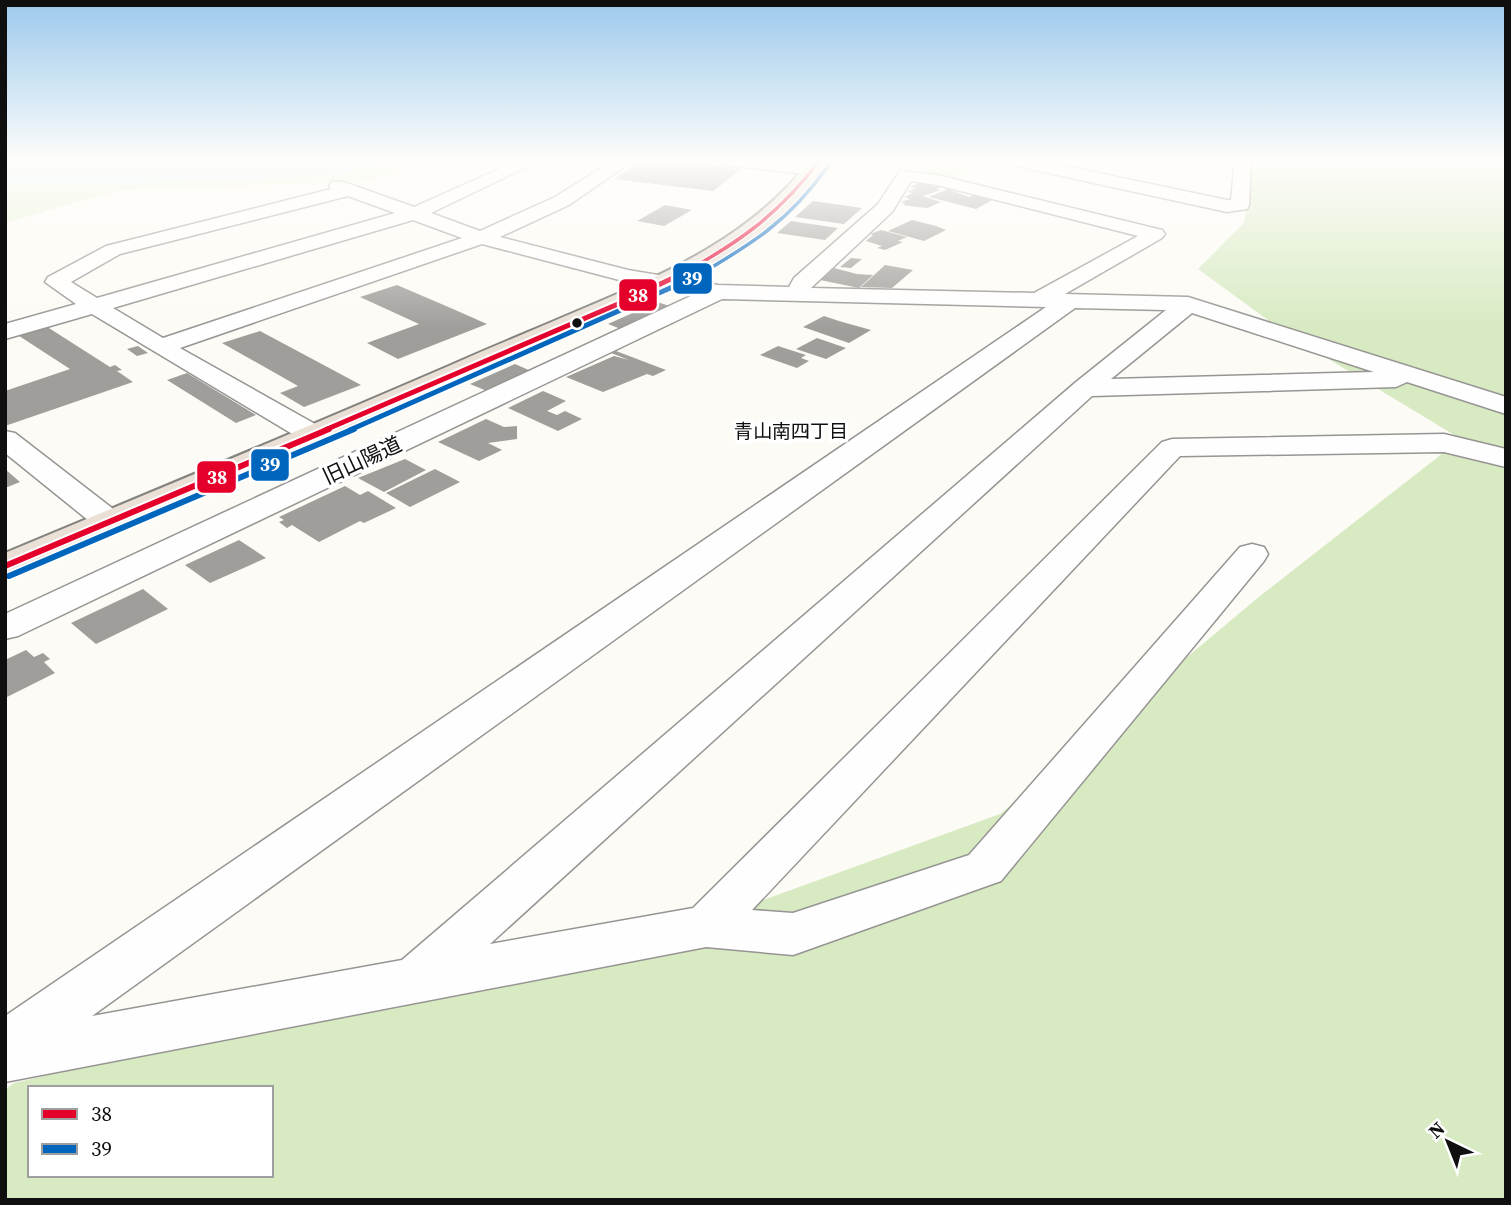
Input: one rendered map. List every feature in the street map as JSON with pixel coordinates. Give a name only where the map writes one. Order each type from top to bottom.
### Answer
[{"type":"highway","points":[[5,566],[663,283],[750,231],[769,216]]},
{"type":"street","points":[[239,216],[113,250],[56,282],[160,347],[314,435]]},
{"type":"street","points":[[5,332],[405,216]]},
{"type":"street","points":[[424,216],[481,238],[663,283],[718,292],[1188,303],[1506,406]]},
{"type":"street","points":[[160,347],[481,238],[529,216]]},
{"type":"street","points":[[798,293],[802,283],[876,216]]},
{"type":"street","points":[[5,1047],[1056,299],[1155,234],[1083,216]]},
{"type":"street","name":"旧山陽道","points":[[5,628],[718,292]]},
{"type":"street","points":[[414,981],[1085,388],[1188,303]]},
{"type":"street","points":[[1085,388],[1423,379]]},
{"type":"street","points":[[5,439],[110,522]]},
{"type":"street","points":[[706,926],[1172,448],[1444,443],[1506,457]]},
{"type":"street","points":[[5,1057],[706,926],[793,934],[985,868],[1252,554]]},
{"type":"green space","points":[[5,216],[28,216],[5,223]]},
{"type":"green space","points":[[1245,216],[1506,216],[1506,1200],[5,1200],[5,1090],[14,1083],[684,929],[1000,814],[1260,596],[1461,439],[1287,334],[1198,269],[1244,223]]},
{"type":"building","points":[[645,216],[681,216],[664,226],[637,221]]},
{"type":"building","points":[[796,216],[853,216],[844,224]]},
{"type":"building","points":[[912,220],[946,230],[924,241],[888,231]]},
{"type":"building","points":[[791,221],[838,228],[825,240],[777,233]]},
{"type":"building","points":[[881,230],[907,237],[898,241],[903,242],[885,250],[877,248],[882,246],[866,241],[873,235],[870,234]]},
{"type":"building","points":[[851,258],[862,259],[851,268],[840,267]]},
{"type":"building","points":[[885,265],[913,270],[892,288],[861,287]]},
{"type":"building","points":[[834,268],[873,275],[859,288],[820,280]]},
{"type":"building","points":[[397,285],[487,324],[398,359],[367,343],[419,324],[360,297]]},
{"type":"building","points":[[657,302],[673,307],[621,329],[608,324]]},
{"type":"building","points":[[824,316],[871,330],[849,343],[803,327]]},
{"type":"building","points":[[41,323],[110,367],[115,365],[122,370],[117,371],[133,382],[5,426],[5,391],[70,369],[13,332]]},
{"type":"building","points":[[260,331],[361,385],[304,407],[280,393],[298,386],[222,343]]},
{"type":"building","points":[[817,338],[846,348],[826,359],[796,349]]},
{"type":"building","points":[[138,346],[148,353],[137,356],[127,349]]},
{"type":"building","points":[[778,346],[806,355],[801,358],[809,361],[797,368],[760,355]]},
{"type":"building","points":[[616,351],[666,370],[653,376],[647,374],[603,392],[566,377],[614,356],[629,360],[611,353]]},
{"type":"building","points":[[515,364],[531,371],[487,391],[470,384]]},
{"type":"building","points":[[187,373],[256,415],[236,423],[167,380]]},
{"type":"building","points":[[543,391],[566,401],[547,411],[557,415],[565,411],[582,419],[558,431],[508,408]]},
{"type":"building","points":[[486,419],[504,427],[517,426],[517,439],[488,443],[502,450],[479,461],[438,442]]},
{"type":"building","points":[[405,459],[426,470],[384,492],[358,478]]},
{"type":"building","points":[[5,469],[20,482],[5,488]]},
{"type":"building","points":[[435,469],[460,482],[410,507],[386,493]]},
{"type":"building","points":[[345,486],[360,495],[368,491],[396,508],[364,523],[360,521],[319,542],[292,525],[287,528],[279,522],[284,520],[279,517]]},
{"type":"building","points":[[239,540],[266,558],[210,583],[185,565]]},
{"type":"building","points":[[143,589],[168,609],[96,644],[71,623]]},
{"type":"building","points":[[26,650],[34,657],[43,653],[50,659],[44,662],[55,673],[5,698],[5,660]]},
{"type":"transit line","name":"38","points":[[5,566],[660,285],[700,264],[771,216]]},
{"type":"transit line","name":"39","points":[[9,576],[377,419],[681,285],[749,246],[786,216]]},
{"type":"district","name":"青山南四丁目","points":[[791,431]]}]
